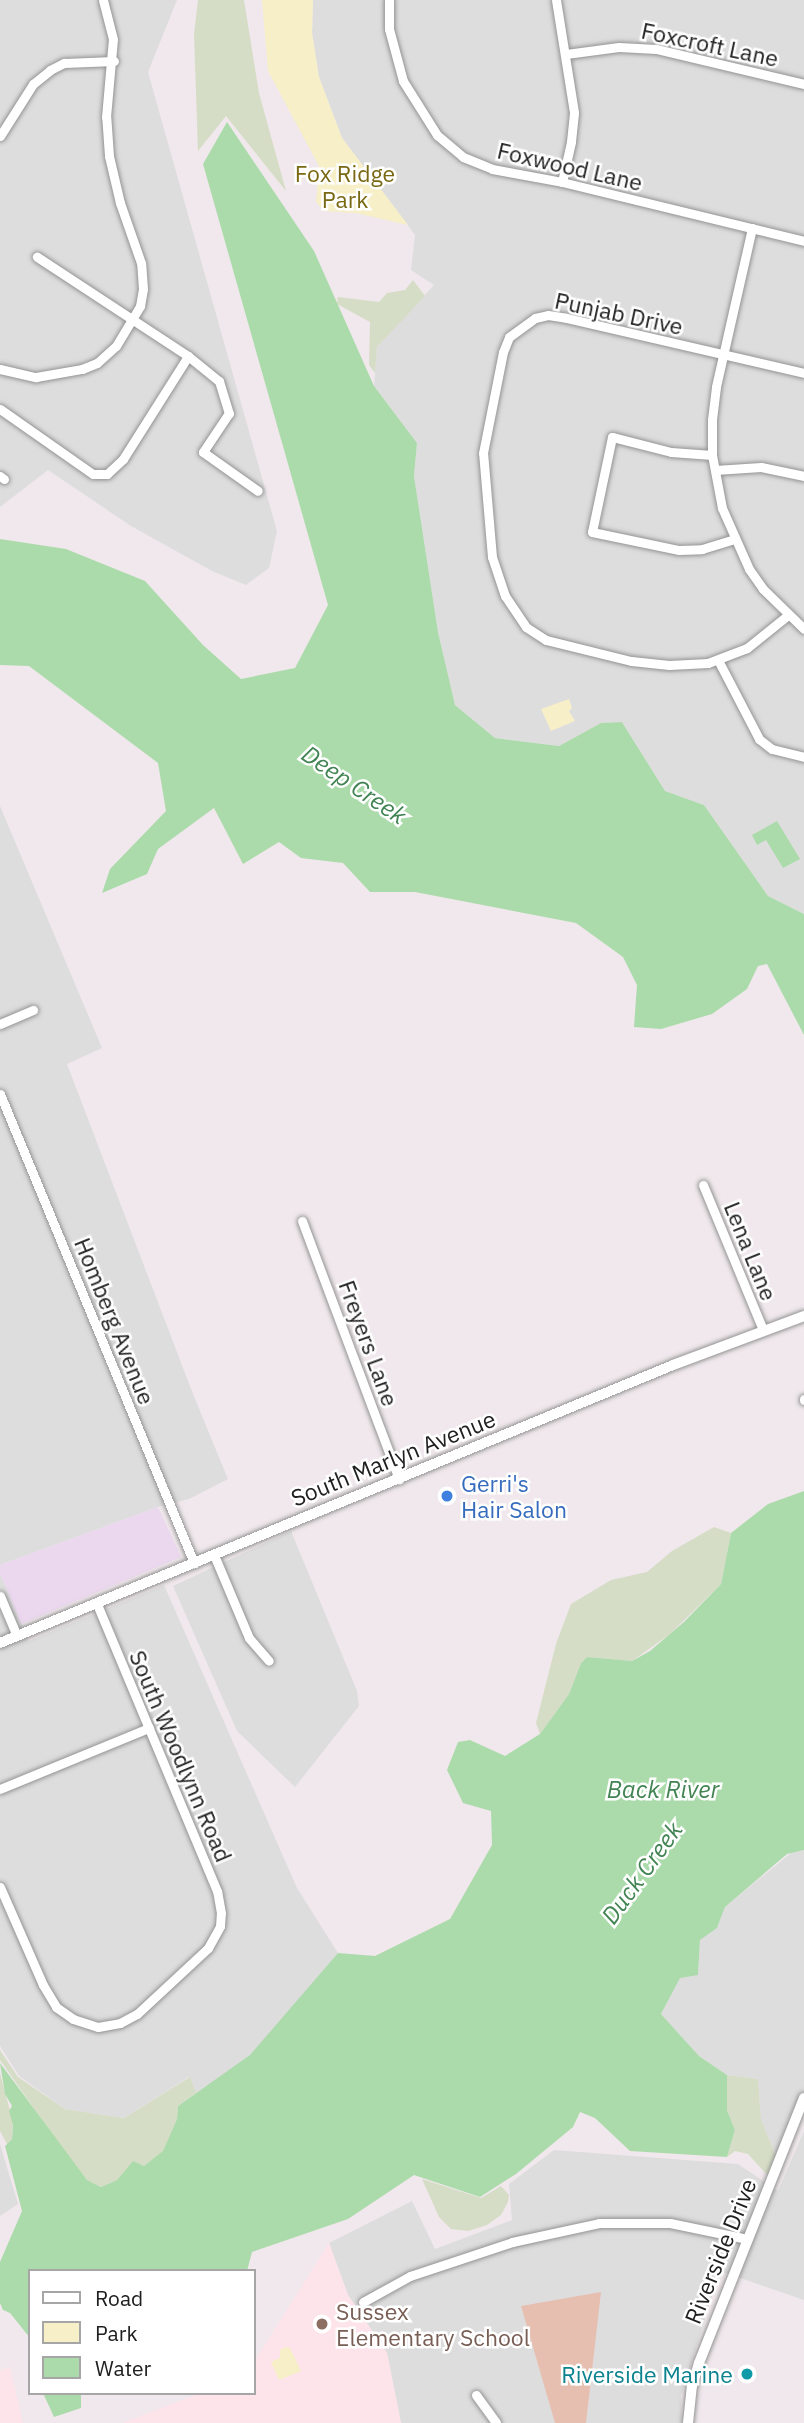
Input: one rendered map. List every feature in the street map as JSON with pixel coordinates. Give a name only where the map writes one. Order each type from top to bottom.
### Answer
[{"type":"street","points":[[0,369],[36,377],[82,369],[108,354],[134,320],[142,298],[143,275],[120,203],[109,156],[106,117],[114,61],[114,39],[103,0]]},
{"type":"street","name":"Foxwood Lane","points":[[389,0],[389,29],[403,80],[437,135],[477,164],[804,241]]},
{"type":"street","points":[[556,0],[566,54],[574,127],[562,182]]},
{"type":"street","name":"Foxcroft Lane","points":[[566,54],[619,47],[656,49],[804,85]]},
{"type":"street","points":[[0,136],[33,84],[50,70],[64,63],[114,61]]},
{"type":"street","points":[[752,228],[713,405],[712,455],[722,508],[734,539],[763,589],[804,629]]},
{"type":"street","points":[[37,257],[188,356],[219,380],[229,413],[203,452],[258,491]]},
{"type":"street","name":"Punjab Drive","points":[[788,615],[760,640],[719,662],[668,666],[631,661],[546,640],[526,627],[505,596],[492,557],[483,453],[503,352],[509,337],[535,318],[566,318],[804,373]]},
{"type":"street","points":[[0,409],[93,474],[107,474],[123,459],[188,356]]},
{"type":"street","points":[[712,455],[671,452],[612,437],[592,532],[679,550],[702,549],[734,539]]},
{"type":"street","points":[[715,471],[761,467],[804,477]]},
{"type":"street","points":[[719,662],[759,738],[772,749],[804,757]]},
{"type":"street","points":[[0,1024],[33,1010]]},
{"type":"street","name":"Homberg Avenue","points":[[0,1094],[194,1563]]},
{"type":"street","name":"Lena Lane","points":[[703,1185],[763,1330]]},
{"type":"street","name":"Freyers Lane","points":[[302,1221],[399,1479]]},
{"type":"street","name":"South Marlyn Avenue","points":[[0,1643],[804,1315]]},
{"type":"street","points":[[214,1555],[249,1639],[269,1661]]},
{"type":"street","points":[[0,1596],[16,1636]]},
{"type":"street","name":"South Woodlynn Road","points":[[0,1887],[49,1998],[64,2014],[88,2024],[110,2026],[137,2014],[208,1948],[220,1926],[221,1913],[217,1891],[97,1604]]},
{"type":"street","points":[[0,1789],[149,1728]]},
{"type":"street","name":"Riverside Drive","points":[[688,2423],[692,2386],[699,2363],[804,2098]]},
{"type":"street","points":[[363,2302],[410,2276],[512,2242],[599,2223],[670,2223],[747,2239]]},
{"type":"street","points":[[476,2395],[496,2423]]},
{"type":"shaded area","points":[[0,0],[177,0],[148,72],[277,531],[269,568],[246,585],[212,571],[131,526],[48,470],[0,507]]},
{"type":"shaded area","points":[[198,0],[244,0],[259,93],[286,191],[226,116],[198,151],[194,34]]},
{"type":"shaded area","points":[[313,0],[804,0],[804,914],[768,896],[704,805],[665,791],[622,722],[601,723],[559,746],[495,738],[455,705],[438,632],[414,476],[417,443],[374,386],[377,347],[434,285],[411,270],[415,235],[342,138],[319,77],[312,33]]},
{"type":"shaded area","points":[[413,280],[425,296],[377,347],[375,373],[369,365],[370,322],[337,304],[338,297],[379,302],[387,293],[405,290]]},
{"type":"shaded area","points":[[0,806],[102,1048],[67,1064],[228,1479],[189,1499],[158,1507],[0,1565]]},
{"type":"shaded area","points":[[158,1507],[181,1557],[21,1624],[0,1573],[0,1565]]},
{"type":"shaded area","points":[[714,1527],[731,1533],[721,1584],[670,1634],[632,1661],[587,1657],[581,1663],[569,1694],[540,1734],[536,1723],[556,1644],[571,1604],[611,1580],[647,1572],[672,1551]]},
{"type":"shaded area","points":[[291,1531],[357,1691],[359,1706],[295,1787],[237,1731],[173,1586]]},
{"type":"shaded area","points":[[0,1573],[29,1641],[164,1585],[297,1888],[338,1953],[252,2055],[195,2094],[189,2077],[124,2118],[65,2109],[19,2076],[0,2046]]},
{"type":"shaded area","points":[[804,1850],[804,2098],[776,2156],[761,2119],[758,2079],[727,2075],[699,2056],[661,2014],[680,1977],[698,1974],[700,1939],[717,1928],[725,1907],[791,1853]]},
{"type":"shaded area","points":[[0,2050],[18,2077],[65,2109],[124,2118],[190,2077],[196,2093],[178,2106],[177,2119],[163,2152],[144,2166],[133,2162],[117,2180],[101,2187],[87,2180],[68,2157],[0,2060]]},
{"type":"shaded area","points":[[0,2073],[13,2122],[12,2139],[7,2144],[0,2131]]},
{"type":"shaded area","points":[[727,2075],[758,2079],[761,2119],[776,2156],[769,2177],[748,2154],[735,2151],[727,2157],[735,2130],[727,2110]]},
{"type":"shaded area","points":[[804,2131],[804,2300],[720,2271],[681,2396],[682,2423],[401,2423],[387,2353],[348,2295],[329,2243],[412,2201],[435,2249],[512,2220],[509,2184],[554,2150],[738,2164],[778,2191]]},
{"type":"shaded area","points":[[0,2144],[18,2204],[0,2216]]},
{"type":"shaded area","points":[[422,2179],[481,2198],[501,2186],[509,2195],[508,2202],[501,2215],[487,2225],[468,2231],[451,2229],[439,2217]]},
{"type":"shaded area","name":"Sussex Elementary School","points":[[329,2243],[348,2295],[387,2353],[401,2423],[122,2423],[196,2395],[256,2395],[256,2359]]},
{"type":"shaded area","points":[[601,2292],[586,2423],[555,2423],[521,2306]]},
{"type":"shaded area","points":[[10,2367],[23,2423],[0,2423],[0,2371]]},
{"type":"green space","name":"Fox Ridge Park","points":[[262,0],[313,0],[312,33],[319,77],[342,138],[408,225],[356,213],[324,211],[316,202],[319,166],[268,71]]},
{"type":"green space","points":[[569,699],[572,708],[569,711],[575,721],[551,731],[541,709]]},
{"type":"green space","points":[[290,2348],[301,2371],[279,2380],[271,2362],[280,2358],[280,2350]]},
{"type":"water","name":"Deep Creek","points":[[227,122],[314,251],[374,386],[417,443],[414,476],[438,632],[455,705],[495,738],[559,746],[601,723],[622,722],[665,791],[704,805],[768,896],[804,914],[804,1035],[767,964],[758,966],[747,989],[712,1014],[661,1029],[634,1027],[637,985],[623,957],[576,923],[415,892],[370,892],[343,863],[301,858],[279,842],[243,864],[214,808],[158,849],[147,874],[102,893],[110,869],[166,811],[158,763],[29,666],[0,665],[0,539],[66,549],[145,581],[203,645],[241,679],[295,668],[328,605],[203,164]]},
{"type":"water","points":[[777,821],[800,859],[783,868],[766,840],[757,845],[752,835]]},
{"type":"water","name":"Back River","points":[[804,1491],[804,1850],[787,1854],[725,1907],[717,1928],[700,1940],[698,1975],[680,1978],[661,2014],[699,2056],[727,2075],[727,2110],[735,2130],[727,2157],[630,2151],[595,2118],[580,2112],[573,2127],[516,2174],[480,2197],[414,2175],[348,2219],[252,2252],[248,2269],[28,2269],[28,2336],[10,2313],[3,2310],[0,2303],[0,2262],[22,2211],[5,2146],[12,2139],[13,2125],[9,2111],[12,2106],[5,2094],[0,2063],[87,2180],[101,2187],[117,2180],[133,2161],[144,2166],[163,2151],[177,2119],[178,2106],[250,2055],[338,1953],[375,1956],[450,1919],[492,1845],[491,1811],[463,1803],[447,1770],[458,1742],[470,1740],[505,1756],[540,1734],[569,1694],[581,1663],[587,1657],[632,1661],[650,1651],[684,1622],[721,1584],[731,1533],[768,1504]]},
{"type":"water","points":[[44,2395],[81,2395],[81,2408],[54,2417]]},
{"type":"place","name":"Gerri's Hair Salon","points":[[447,1496]]},
{"type":"place","name":"Sussex Elementary School","points":[[322,2324]]},
{"type":"place","name":"Riverside Marine","points":[[747,2374]]},
{"type":"water label","name":"Duck Creek","points":[[642,1873]]}]
